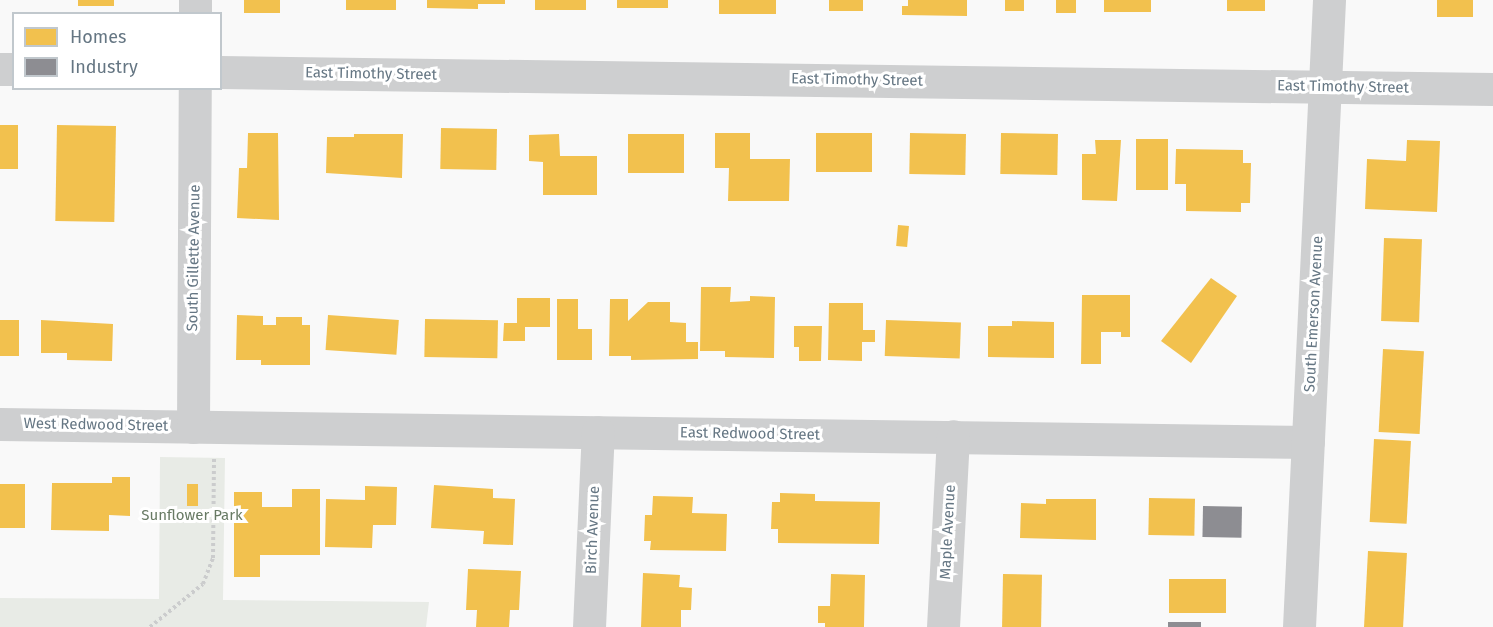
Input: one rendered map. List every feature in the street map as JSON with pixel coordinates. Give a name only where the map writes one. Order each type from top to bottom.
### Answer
[{"type":"street","name":"South Emerson Avenue","points":[[1299,627],[1329,0]]},
{"type":"street","name":"East Timothy Street","points":[[222,72],[1493,89]]},
{"type":"street","name":"South Gillette Avenue","points":[[192,427],[195,90]]},
{"type":"street","name":"West Redwood Street","points":[[0,424],[192,427]]},
{"type":"street","name":"East Redwood Street","points":[[192,427],[1308,442]]},
{"type":"street","name":"Birch Avenue","points":[[589,627],[598,432]]},
{"type":"street","name":"Maple Avenue","points":[[943,627],[953,436]]},
{"type":"path","points":[[150,627],[203,584],[213,558],[214,456]]},
{"type":"green space","name":"Sunflower Park","points":[[160,457],[225,458],[223,600],[429,602],[426,627],[0,627],[0,598],[159,599]]},
{"type":"building: Homes","points":[[78,0],[114,0],[114,6],[78,6]]},
{"type":"building: Homes","points":[[244,0],[280,0],[280,13],[244,13]]},
{"type":"building: Homes","points":[[346,0],[396,0],[396,10],[346,10]]},
{"type":"building: Homes","points":[[427,0],[505,0],[505,4],[478,4],[478,9],[427,8]]},
{"type":"building: Homes","points":[[535,0],[586,0],[586,10],[535,10]]},
{"type":"building: Homes","points":[[617,0],[668,0],[668,8],[617,8]]},
{"type":"building: Homes","points":[[719,0],[776,0],[776,14],[719,14]]},
{"type":"building: Homes","points":[[829,0],[863,0],[863,11],[829,11]]},
{"type":"building: Homes","points":[[908,0],[967,0],[967,16],[902,15],[902,6],[908,6]]},
{"type":"building: Homes","points":[[1005,0],[1024,0],[1024,11],[1005,11]]},
{"type":"building: Homes","points":[[1056,0],[1076,0],[1076,13],[1056,13]]},
{"type":"building: Homes","points":[[1104,0],[1151,0],[1151,12],[1104,12]]},
{"type":"building: Homes","points":[[1227,0],[1265,0],[1265,11],[1227,11]]},
{"type":"building: Homes","points":[[1437,0],[1473,0],[1473,17],[1437,17]]},
{"type":"building: Homes","points":[[0,125],[18,125],[18,169],[0,169]]},
{"type":"building: Homes","points":[[57,125],[116,126],[114,222],[55,221]]},
{"type":"building: Homes","points":[[441,128],[497,129],[496,170],[440,169]]},
{"type":"building: Homes","points":[[248,133],[278,133],[279,220],[237,218],[239,168],[247,168]]},
{"type":"building: Homes","points":[[715,133],[750,133],[750,159],[790,159],[789,201],[728,201],[729,168],[715,168]]},
{"type":"building: Homes","points":[[816,133],[872,133],[872,172],[816,172]]},
{"type":"building: Homes","points":[[910,133],[966,134],[965,175],[909,174]]},
{"type":"building: Homes","points":[[1001,133],[1058,134],[1057,175],[1000,174]]},
{"type":"building: Homes","points":[[354,134],[403,134],[402,178],[326,173],[327,137],[354,137]]},
{"type":"building: Homes","points":[[559,134],[560,156],[597,156],[597,195],[543,195],[543,162],[529,161],[529,135]]},
{"type":"building: Homes","points":[[628,134],[684,134],[684,173],[628,173]]},
{"type":"building: Homes","points":[[1136,139],[1168,139],[1168,190],[1136,190]]},
{"type":"building: Homes","points":[[1095,140],[1121,140],[1117,201],[1082,200],[1082,154],[1096,154]]},
{"type":"building: Homes","points":[[1407,140],[1440,141],[1437,212],[1365,209],[1367,159],[1406,161]]},
{"type":"building: Homes","points":[[1176,149],[1243,150],[1243,163],[1251,163],[1250,203],[1241,203],[1241,212],[1186,211],[1186,184],[1175,184]]},
{"type":"building: Homes","points":[[898,225],[909,226],[907,247],[896,246]]},
{"type":"building: Homes","points":[[1384,238],[1422,239],[1419,322],[1381,321]]},
{"type":"building: Homes","points":[[1211,278],[1237,296],[1191,363],[1161,341]]},
{"type":"building: Homes","points":[[701,287],[731,287],[730,302],[750,301],[750,296],[775,297],[774,358],[725,357],[725,351],[700,351]]},
{"type":"building: Homes","points":[[1082,295],[1130,295],[1130,337],[1121,337],[1121,332],[1101,332],[1101,364],[1081,364]]},
{"type":"building: Homes","points":[[517,298],[550,298],[550,327],[525,327],[525,341],[503,341],[504,323],[517,323]]},
{"type":"building: Homes","points":[[557,299],[578,299],[578,329],[592,329],[592,360],[557,360]]},
{"type":"building: Homes","points":[[610,299],[628,299],[628,321],[648,302],[670,302],[670,322],[686,323],[686,342],[698,342],[698,359],[631,360],[631,356],[609,356]]},
{"type":"building: Homes","points":[[829,303],[863,303],[863,330],[875,330],[875,342],[862,342],[862,361],[828,360]]},
{"type":"building: Homes","points":[[237,315],[263,316],[263,325],[276,325],[276,317],[302,317],[302,325],[310,325],[310,365],[261,365],[261,360],[236,360]]},
{"type":"building: Homes","points":[[328,315],[399,320],[396,355],[326,350]]},
{"type":"building: Homes","points":[[425,319],[498,320],[497,358],[424,357]]},
{"type":"building: Homes","points":[[0,320],[19,320],[19,356],[0,356]]},
{"type":"building: Homes","points":[[41,320],[113,324],[112,361],[67,360],[67,353],[41,353]]},
{"type":"building: Homes","points":[[886,320],[961,323],[960,359],[885,356]]},
{"type":"building: Homes","points":[[1012,321],[1054,322],[1054,358],[988,357],[988,326],[1012,326]]},
{"type":"building: Homes","points":[[794,326],[822,326],[821,361],[799,361],[799,347],[794,347]]},
{"type":"building: Homes","points":[[1383,349],[1424,351],[1420,434],[1379,432]]},
{"type":"building: Homes","points":[[1374,439],[1411,441],[1407,524],[1370,522]]},
{"type":"building: Homes","points":[[112,477],[130,477],[130,516],[109,515],[109,531],[51,530],[52,483],[112,483]]},
{"type":"building: Homes","points":[[0,484],[25,484],[25,528],[0,528]]},
{"type":"building: Homes","points":[[187,484],[198,484],[198,506],[187,506]]},
{"type":"building: Homes","points":[[434,485],[493,489],[493,498],[515,499],[513,545],[483,544],[484,531],[431,528]]},
{"type":"building: Homes","points":[[365,486],[397,487],[396,525],[373,525],[372,548],[325,547],[326,499],[365,500]]},
{"type":"building: Homes","points":[[292,489],[320,489],[320,555],[260,555],[260,577],[234,577],[234,492],[262,492],[262,507],[292,507]]},
{"type":"building: Homes","points":[[780,493],[815,494],[815,501],[880,502],[879,544],[778,543],[778,529],[771,529],[772,502],[780,502]]},
{"type":"building: Homes","points":[[653,496],[693,497],[692,513],[727,514],[726,551],[650,550],[651,541],[644,541],[645,515],[652,515]]},
{"type":"building: Homes","points":[[1149,498],[1195,499],[1194,536],[1148,535]]},
{"type":"building: Homes","points":[[1046,499],[1096,499],[1096,540],[1020,538],[1021,503],[1046,504]]},
{"type":"building: Homes","points":[[1368,551],[1407,553],[1403,627],[1364,627]]},
{"type":"building: Homes","points":[[468,569],[521,571],[519,610],[510,610],[509,627],[476,627],[477,610],[466,610]]},
{"type":"building: Homes","points":[[643,573],[680,575],[679,587],[692,588],[691,610],[681,610],[681,627],[641,627]]},
{"type":"building: Homes","points":[[831,574],[865,575],[864,627],[825,627],[825,623],[818,623],[818,606],[830,606]]},
{"type":"building: Homes","points":[[1003,574],[1042,575],[1041,627],[1002,627]]},
{"type":"building: Homes","points":[[1169,579],[1226,579],[1226,613],[1169,613]]},
{"type":"building: Industry","points":[[1203,506],[1242,507],[1241,538],[1202,537]]},
{"type":"building: Industry","points":[[1168,622],[1201,622],[1201,627],[1168,627]]}]
